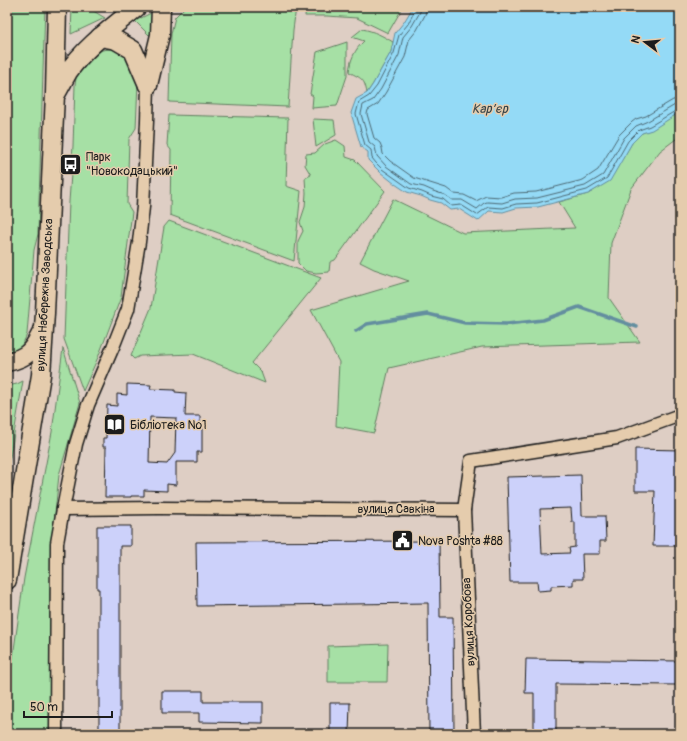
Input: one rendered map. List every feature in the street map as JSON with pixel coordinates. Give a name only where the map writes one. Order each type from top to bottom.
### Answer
[{"type":"main road","name":"вулиця Набережна Заводська","points":[[7,580],[41,375],[45,327],[55,94],[57,7]]},
{"type":"main road","points":[[55,94],[68,72],[78,60],[100,37],[137,7]]},
{"type":"main road","points":[[148,85],[160,35],[161,7]]},
{"type":"main road","points":[[100,37],[116,40],[133,50],[148,85]]},
{"type":"main road","points":[[7,362],[27,355],[34,347],[45,327]]},
{"type":"street","points":[[56,734],[58,543],[76,444],[88,405],[128,309],[140,242],[148,121],[148,85]]},
{"type":"street","points":[[464,510],[471,461],[618,438],[680,415]]},
{"type":"street","name":"вулиця Савкіна","points":[[63,509],[158,508],[464,510]]},
{"type":"street","name":"вулиця Коробова","points":[[464,510],[474,734]]},
{"type":"green space","points":[[7,7],[45,7],[38,234],[34,250],[27,334],[20,347],[7,354]]},
{"type":"green space","points":[[72,7],[87,7],[105,18],[71,34]]},
{"type":"green space","points":[[185,7],[296,7],[288,107],[169,102],[171,34],[175,17]]},
{"type":"green space","points":[[306,7],[403,7],[388,33],[357,18],[305,16]]},
{"type":"green space","points":[[153,12],[153,33],[149,35],[135,21]]},
{"type":"green space","points":[[362,29],[378,34],[393,42],[391,52],[367,93],[365,84],[362,80],[349,72],[350,63],[358,48],[364,41],[352,37]]},
{"type":"green space","points":[[347,42],[347,76],[337,106],[312,108],[313,96],[310,94],[317,52]]},
{"type":"green space","points":[[110,49],[120,51],[128,56],[138,82],[136,128],[129,139],[127,204],[132,212],[121,297],[99,355],[83,391],[64,339],[75,85],[77,72],[89,57],[102,50]]},
{"type":"green space","points":[[680,112],[680,136],[660,151],[631,189],[611,243],[609,298],[640,342],[482,347],[389,368],[374,433],[336,426],[339,362],[311,310],[409,281],[374,269],[360,262],[393,199],[463,233],[575,228],[559,202],[588,194],[609,181],[632,143],[642,133],[652,129]]},
{"type":"green space","points":[[169,115],[288,118],[286,186],[301,191],[294,261],[170,215],[171,150],[167,145]]},
{"type":"green space","points":[[313,119],[334,120],[336,135],[316,147]]},
{"type":"green space","points":[[336,140],[345,146],[346,157],[355,160],[385,191],[335,260],[330,262],[329,272],[316,273],[306,271],[298,263],[298,241],[303,231],[300,222],[305,207],[305,178],[311,175],[305,165],[306,154],[315,153],[325,144]]},
{"type":"green space","points":[[169,221],[321,278],[252,363],[261,372],[265,383],[193,354],[140,356],[134,359],[131,356],[151,308],[164,227]]},
{"type":"green space","points":[[63,348],[80,403],[59,475],[54,522],[50,592],[51,734],[7,734],[7,715],[11,671],[24,578],[52,432]]},
{"type":"green space","points":[[23,381],[7,475],[7,386]]},
{"type":"green space","points":[[388,644],[387,682],[328,682],[328,646]]},
{"type":"water","name":"Кар’єр","points":[[413,7],[680,7],[680,112],[652,130],[642,133],[632,143],[610,181],[588,194],[538,207],[516,208],[503,212],[489,211],[478,221],[459,209],[450,210],[441,203],[407,192],[380,172],[368,160],[368,152],[361,147],[351,113],[356,99],[367,93],[373,84],[391,52],[395,33]]},
{"type":"building","points":[[127,384],[151,385],[150,389],[175,390],[175,392],[186,393],[185,416],[200,416],[200,426],[202,426],[202,452],[197,452],[197,462],[176,462],[176,485],[167,484],[167,491],[144,490],[144,496],[105,497],[106,447],[103,447],[103,438],[106,438],[107,405],[117,406],[117,394],[127,395]],"holes":[[[150,417],[176,418],[175,453],[167,464],[149,463]]]},
{"type":"building","points":[[635,449],[680,450],[680,546],[653,546],[655,491],[635,491]]},
{"type":"building","points":[[581,475],[582,516],[605,516],[606,541],[600,541],[600,554],[582,554],[583,579],[573,579],[573,585],[551,586],[551,590],[538,591],[537,582],[510,582],[507,477]],"holes":[[[571,508],[572,522],[575,522],[575,547],[569,548],[570,553],[542,554],[540,509]]]},
{"type":"building","points":[[97,526],[131,526],[131,546],[120,546],[120,734],[99,734],[99,589],[97,589]]},
{"type":"building","points":[[439,541],[440,617],[453,617],[454,734],[429,734],[428,603],[197,606],[196,542]]},
{"type":"building","points":[[526,659],[680,661],[680,685],[556,684],[556,734],[534,734],[534,693],[525,693]]},
{"type":"building","points":[[162,691],[203,691],[203,702],[263,702],[263,723],[199,722],[199,713],[162,713]]},
{"type":"building","points":[[330,703],[350,703],[349,734],[330,734]]},
{"type":"waterway","points":[[356,331],[367,324],[428,314],[465,323],[507,324],[543,320],[579,307],[637,327]]},
{"type":"place","name":"Парк \"Новокодацький\"","points":[[70,164]]},
{"type":"place","name":"Бібліотека №1","points":[[114,425]]},
{"type":"place","name":"Nova Poshta #88","points":[[403,541]]}]
